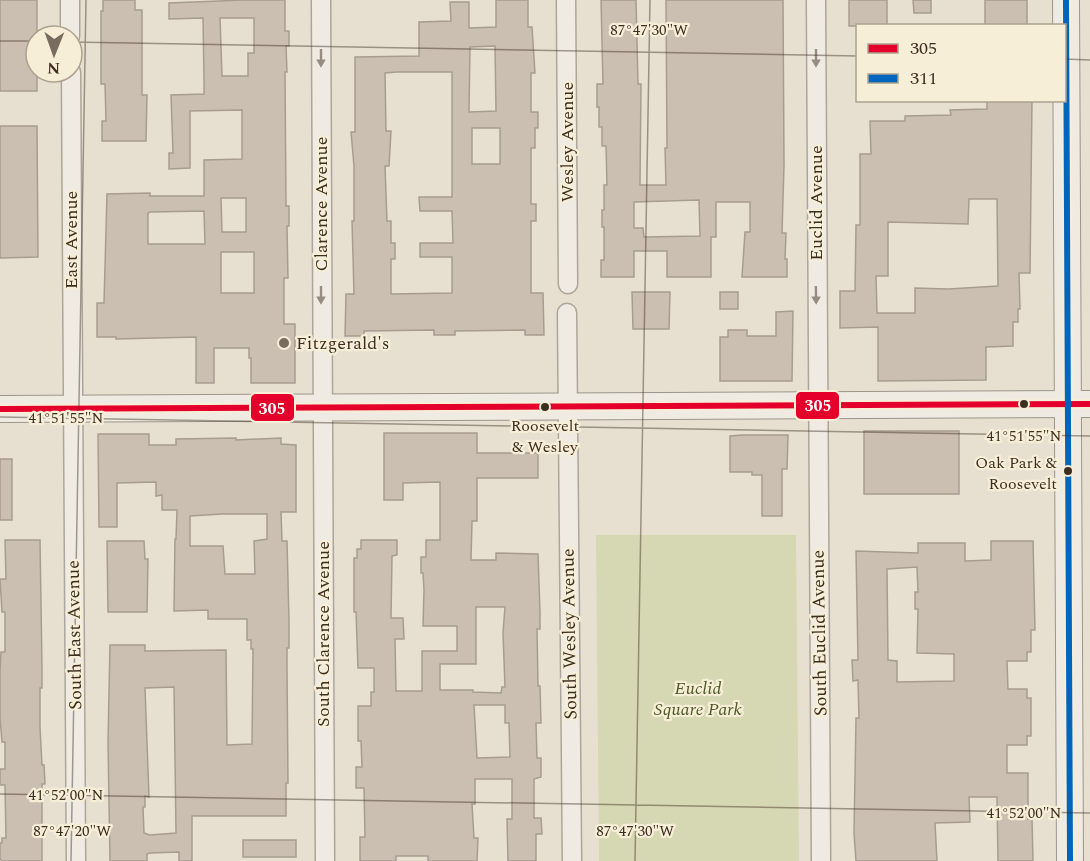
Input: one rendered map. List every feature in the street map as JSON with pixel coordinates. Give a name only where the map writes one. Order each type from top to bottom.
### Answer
[{"type":"main road","points":[[1066,0],[1079,404],[1070,861]]},
{"type":"main road","points":[[0,410],[1079,404]]},
{"type":"street","points":[[70,0],[70,24]]},
{"type":"street","name":"Clarence Avenue","points":[[321,0],[321,408]]},
{"type":"street","name":"Wesley Avenue","points":[[566,0],[568,284]]},
{"type":"street","name":"Euclid Avenue","points":[[816,0],[817,405]]},
{"type":"street","name":"East Avenue","points":[[70,84],[72,409]]},
{"type":"street","points":[[567,313],[567,407]]},
{"type":"street","name":"South Euclid Avenue","points":[[817,405],[821,861]]},
{"type":"street","name":"South Wesley Avenue","points":[[567,407],[572,861]]},
{"type":"street","name":"South Clarence Avenue","points":[[321,408],[325,861]]},
{"type":"street","name":"South East Avenue","points":[[72,409],[76,861]]},
{"type":"green space","name":"Euclid Square Park","points":[[596,535],[796,535],[799,861],[599,861]]},
{"type":"building","points":[[0,0],[37,0],[37,24],[24,24],[24,84],[37,84],[37,91],[0,91]]},
{"type":"building","points":[[103,0],[135,0],[135,10],[142,10],[142,95],[147,95],[146,141],[102,141],[102,121],[106,121],[105,84],[101,84]]},
{"type":"building","points":[[285,0],[285,31],[289,31],[289,46],[286,46],[287,72],[285,72],[286,206],[289,206],[289,226],[287,226],[288,278],[284,278],[284,324],[295,324],[295,383],[251,383],[249,348],[214,348],[214,383],[196,383],[196,337],[116,339],[116,337],[97,337],[97,303],[104,303],[107,194],[150,193],[150,196],[204,196],[204,160],[242,159],[242,110],[190,111],[190,168],[169,169],[169,153],[173,153],[171,95],[204,94],[204,77],[203,18],[169,19],[169,3]],"holes":[[[220,18],[254,18],[254,53],[248,53],[248,76],[222,76]],[[221,198],[246,198],[246,232],[222,232]],[[204,211],[205,244],[148,244],[148,213]],[[221,252],[254,252],[254,293],[221,293]]]},
{"type":"building","points":[[496,0],[528,0],[528,27],[532,27],[535,73],[531,73],[531,112],[538,112],[535,148],[531,148],[531,204],[536,204],[536,221],[531,221],[531,293],[543,293],[544,335],[525,335],[525,330],[455,331],[455,335],[434,335],[434,330],[364,331],[364,336],[345,336],[346,294],[354,294],[352,221],[354,221],[354,166],[351,132],[355,132],[355,57],[419,56],[419,22],[451,21],[450,2],[469,2],[469,28],[496,27]],"holes":[[[495,46],[496,111],[469,112],[470,47]],[[452,72],[452,197],[419,197],[420,211],[452,211],[453,243],[420,243],[420,257],[452,257],[452,293],[391,294],[391,259],[395,259],[395,243],[391,243],[391,221],[387,221],[385,166],[389,166],[391,131],[386,131],[385,73]],[[472,128],[500,128],[500,164],[472,164]]]},
{"type":"building","points":[[601,0],[636,0],[638,84],[641,84],[640,185],[666,185],[666,0],[783,0],[782,233],[786,233],[787,277],[742,277],[745,232],[750,232],[750,202],[716,202],[716,237],[711,237],[711,277],[667,277],[667,251],[634,251],[634,277],[601,277],[601,260],[604,260],[602,210],[604,210],[604,185],[607,185],[606,146],[602,146],[602,127],[599,127],[597,84],[603,84]],"holes":[[[699,200],[700,236],[644,237],[643,228],[634,228],[634,202]]]},
{"type":"building","points":[[849,0],[887,0],[887,24],[849,26]]},
{"type":"building","points":[[913,0],[931,0],[931,13],[914,13]]},
{"type":"building","points":[[985,0],[1027,0],[1027,24],[985,24]]},
{"type":"building","points":[[987,102],[1032,102],[1030,273],[1019,273],[1020,309],[1018,309],[1018,322],[1013,322],[1013,346],[986,347],[986,380],[878,381],[878,327],[840,328],[840,291],[855,291],[856,225],[860,225],[860,154],[871,154],[870,121],[905,121],[905,116],[951,115],[950,110],[987,109]],"holes":[[[969,199],[997,199],[998,286],[915,288],[915,313],[877,313],[876,276],[888,276],[888,222],[968,224]]]},
{"type":"building","points":[[0,126],[37,126],[38,257],[0,258]]},
{"type":"building","points":[[632,292],[670,292],[669,329],[633,329]]},
{"type":"building","points":[[720,292],[738,292],[738,309],[720,309]]},
{"type":"building","points":[[793,311],[792,381],[720,381],[720,337],[728,337],[728,330],[747,330],[747,336],[776,336],[776,312]]},
{"type":"building","points":[[864,431],[959,431],[959,494],[864,494]]},
{"type":"building","points":[[384,433],[477,433],[477,453],[538,453],[538,478],[477,478],[477,521],[472,521],[471,560],[496,560],[496,553],[538,554],[540,629],[537,629],[538,686],[540,686],[541,723],[536,723],[537,758],[541,758],[541,777],[534,779],[534,818],[541,818],[542,834],[536,834],[536,861],[508,861],[507,819],[512,819],[512,779],[475,779],[475,804],[472,804],[474,838],[478,838],[477,861],[428,861],[428,856],[396,856],[396,861],[360,861],[360,837],[365,837],[364,788],[356,788],[356,767],[362,767],[361,741],[358,741],[358,706],[371,706],[371,692],[374,692],[374,668],[358,668],[356,612],[354,612],[354,558],[357,558],[357,549],[361,549],[361,540],[397,540],[397,555],[392,556],[391,618],[403,618],[404,639],[395,639],[396,691],[422,691],[422,651],[457,651],[457,626],[423,626],[424,590],[421,557],[426,557],[426,540],[440,540],[440,482],[403,483],[403,500],[384,500]],"holes":[[[476,607],[505,607],[503,633],[505,687],[502,687],[501,693],[440,690],[440,664],[476,664]],[[474,705],[505,705],[505,723],[509,723],[510,757],[477,758]]]},
{"type":"building","points":[[98,434],[149,434],[149,445],[176,445],[176,439],[281,438],[281,444],[296,445],[296,512],[281,512],[282,541],[287,541],[289,621],[286,816],[192,816],[192,861],[179,861],[179,852],[150,853],[147,854],[147,861],[110,861],[108,742],[110,645],[145,645],[145,651],[226,650],[227,745],[252,744],[253,649],[251,649],[251,640],[247,640],[247,619],[208,619],[208,610],[174,611],[177,510],[162,510],[162,495],[156,496],[156,482],[117,483],[117,527],[99,527]],"holes":[[[267,514],[267,539],[254,541],[255,574],[225,574],[223,546],[190,546],[190,516]],[[174,687],[176,833],[150,835],[144,833],[143,807],[145,807],[145,796],[149,797],[145,688]]]},
{"type":"building","points":[[788,435],[787,469],[782,469],[782,516],[762,516],[762,475],[752,475],[752,472],[730,472],[730,436]]},
{"type":"building","points":[[0,459],[12,459],[12,520],[0,520]]},
{"type":"building","points":[[5,540],[40,540],[42,688],[40,688],[40,727],[45,784],[42,784],[42,861],[3,861],[0,859],[0,843],[2,843],[2,838],[6,838],[5,785],[0,785],[0,769],[5,769],[5,742],[2,742],[0,718],[0,671],[1,652],[5,652],[5,612],[2,612],[0,579],[6,579]]},
{"type":"building","points":[[107,541],[144,541],[145,559],[148,559],[147,612],[108,612]]},
{"type":"building","points":[[991,541],[1033,541],[1035,630],[1031,630],[1031,652],[1027,652],[1027,661],[1007,661],[1008,689],[1027,689],[1027,698],[1031,698],[1031,736],[1027,736],[1027,745],[1007,745],[1007,773],[1028,773],[1028,819],[1032,819],[1033,861],[998,861],[997,797],[969,797],[970,822],[935,823],[937,861],[856,861],[854,833],[856,718],[859,718],[858,680],[853,681],[852,660],[858,660],[856,551],[918,553],[918,543],[965,543],[965,561],[991,560]],"holes":[[[917,567],[918,592],[915,592],[915,609],[918,609],[917,653],[954,654],[954,681],[897,682],[897,661],[888,660],[887,569]]]},
{"type":"building","points":[[243,840],[296,840],[296,857],[243,857]]},
{"type":"transit line","name":"311","points":[[1066,0],[1070,861]]},
{"type":"transit line","name":"305","points":[[0,409],[1090,404]]},
{"type":"place","name":"Fitzgerald's","points":[[284,343]]},
{"type":"place","name":"Roosevelt & Wesley","points":[[545,407]]},
{"type":"place","name":"Oak Park & Roosevelt","points":[[1068,471]]}]
